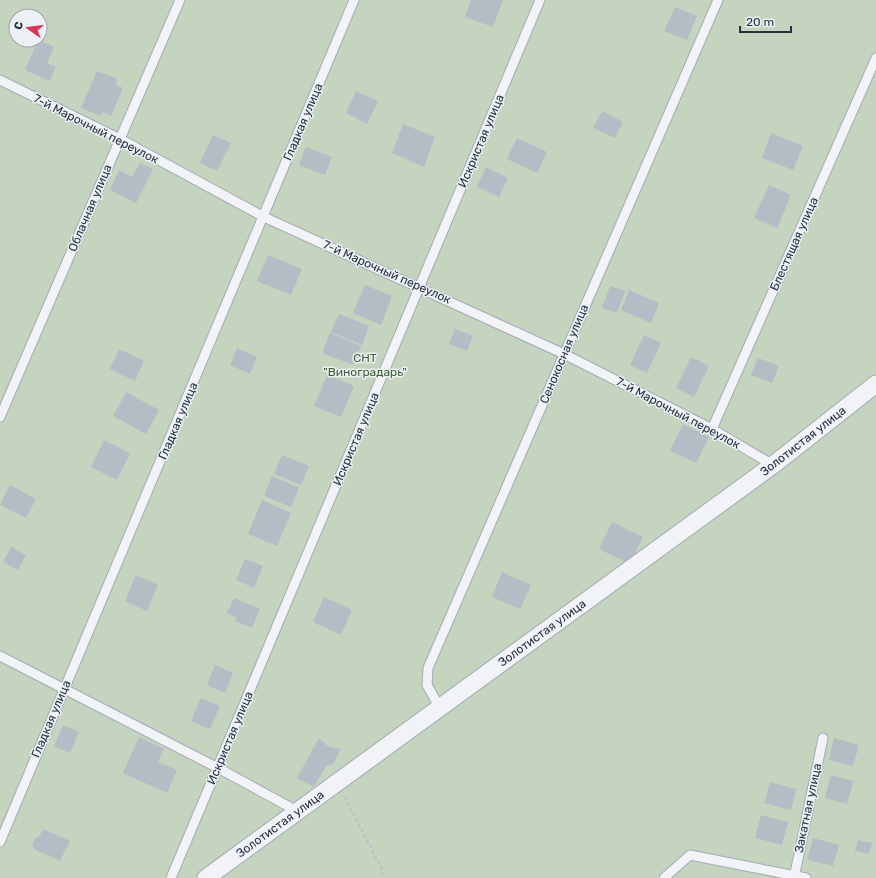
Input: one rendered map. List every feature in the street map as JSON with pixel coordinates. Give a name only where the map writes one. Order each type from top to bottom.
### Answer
[{"type":"street","name":"Золотистая улица","points":[[206,878],[773,465],[876,384]]},
{"type":"lane","name":"Облачная улица","points":[[0,417],[180,0]]},
{"type":"lane","name":"Гладкая улица","points":[[0,842],[354,0]]},
{"type":"lane","name":"Искристая улица","points":[[171,878],[421,287],[540,0]]},
{"type":"lane","name":"Сенокосная улица","points":[[440,708],[427,685],[428,668],[718,0]]},
{"type":"lane","name":"Блестящая улица","points":[[712,430],[876,58]]},
{"type":"lane","name":"7-й Марочный переулок","points":[[0,80],[120,139],[264,217],[421,287],[564,354],[712,430],[773,465]]},
{"type":"lane","points":[[0,656],[218,768],[297,811]]},
{"type":"lane","name":"Закатная улица","points":[[794,877],[823,738]]},
{"type":"lane","points":[[664,878],[690,855],[794,877],[806,878]]},
{"type":"path","points":[[338,782],[382,869],[382,878]]},
{"type":"green space","name":"СНТ \"Виноградарь\"","points":[[0,0],[876,0],[876,878],[0,878]]},
{"type":"building","points":[[471,0],[503,0],[493,27],[465,17]]},
{"type":"building","points":[[675,7],[697,16],[687,40],[664,31]]},
{"type":"building","points":[[48,44],[54,47],[47,63],[56,67],[50,81],[25,70],[35,48],[48,48]]},
{"type":"building","points":[[97,71],[118,79],[115,85],[123,88],[111,116],[103,112],[101,116],[81,108]]},
{"type":"building","points":[[356,91],[378,101],[367,124],[346,113]]},
{"type":"building","points":[[602,111],[623,122],[615,138],[593,128]]},
{"type":"building","points":[[403,124],[435,137],[424,167],[392,153]]},
{"type":"building","points":[[771,133],[803,146],[793,170],[762,158]]},
{"type":"building","points":[[213,135],[231,143],[217,171],[200,163]]},
{"type":"building","points":[[517,138],[547,152],[537,173],[507,159]]},
{"type":"building","points":[[306,147],[332,157],[325,175],[299,165]]},
{"type":"building","points":[[140,163],[153,169],[136,203],[110,190],[119,170],[132,177]]},
{"type":"building","points":[[486,167],[508,178],[499,197],[477,187]]},
{"type":"building","points":[[769,185],[791,195],[777,228],[754,218]]},
{"type":"building","points":[[268,255],[302,269],[291,295],[257,281]]},
{"type":"building","points":[[365,285],[392,296],[381,325],[353,313]]},
{"type":"building","points":[[610,286],[625,291],[617,313],[602,308]]},
{"type":"building","points":[[629,290],[659,303],[651,323],[621,310]]},
{"type":"building","points":[[339,314],[369,326],[362,345],[331,332]]},
{"type":"building","points":[[455,329],[473,336],[467,351],[449,344]]},
{"type":"building","points":[[330,333],[361,346],[353,365],[322,353]]},
{"type":"building","points":[[644,335],[661,343],[647,373],[630,365]]},
{"type":"building","points":[[237,348],[257,357],[250,374],[230,365]]},
{"type":"building","points":[[119,349],[144,361],[135,381],[110,369]]},
{"type":"building","points":[[691,357],[709,366],[694,397],[676,388]]},
{"type":"building","points":[[758,358],[779,366],[772,383],[751,375]]},
{"type":"building","points":[[327,375],[354,386],[341,417],[314,406]]},
{"type":"building","points":[[126,392],[159,410],[146,434],[113,416]]},
{"type":"building","points":[[683,424],[709,437],[696,463],[670,451]]},
{"type":"building","points":[[104,440],[130,453],[117,480],[91,467]]},
{"type":"building","points":[[282,455],[309,466],[301,485],[274,474]]},
{"type":"building","points":[[272,476],[299,488],[291,507],[264,496]]},
{"type":"building","points":[[10,485],[36,499],[26,518],[0,505]]},
{"type":"building","points":[[262,500],[291,513],[277,546],[248,534]]},
{"type":"building","points":[[612,522],[643,537],[630,564],[599,549]]},
{"type":"building","points":[[11,547],[26,555],[18,570],[3,562]]},
{"type":"building","points":[[245,559],[263,566],[254,588],[236,580]]},
{"type":"building","points":[[502,572],[531,585],[520,609],[492,597]]},
{"type":"building","points":[[136,575],[158,585],[147,611],[125,601]]},
{"type":"building","points":[[324,597],[352,610],[341,635],[313,622]]},
{"type":"building","points":[[234,598],[260,609],[252,628],[235,621],[237,618],[227,613]]},
{"type":"building","points":[[215,665],[233,673],[225,693],[207,685]]},
{"type":"building","points":[[201,698],[220,706],[210,729],[191,721]]},
{"type":"building","points":[[63,725],[79,732],[70,753],[54,746]]},
{"type":"building","points":[[139,737],[164,749],[158,762],[177,770],[167,793],[123,773]]},
{"type":"building","points":[[319,738],[329,747],[341,749],[333,764],[326,766],[314,787],[297,778]]},
{"type":"building","points":[[834,738],[859,745],[853,766],[829,760]]},
{"type":"building","points":[[831,775],[853,781],[847,804],[825,798]]},
{"type":"building","points":[[770,782],[796,789],[791,810],[764,803]]},
{"type":"building","points":[[761,815],[788,822],[782,845],[755,838]]},
{"type":"building","points":[[43,829],[70,841],[60,861],[34,849],[32,845],[35,838],[39,837]]},
{"type":"building","points":[[813,838],[839,845],[833,866],[807,860]]},
{"type":"building","points":[[858,840],[872,843],[869,854],[855,851]]}]
